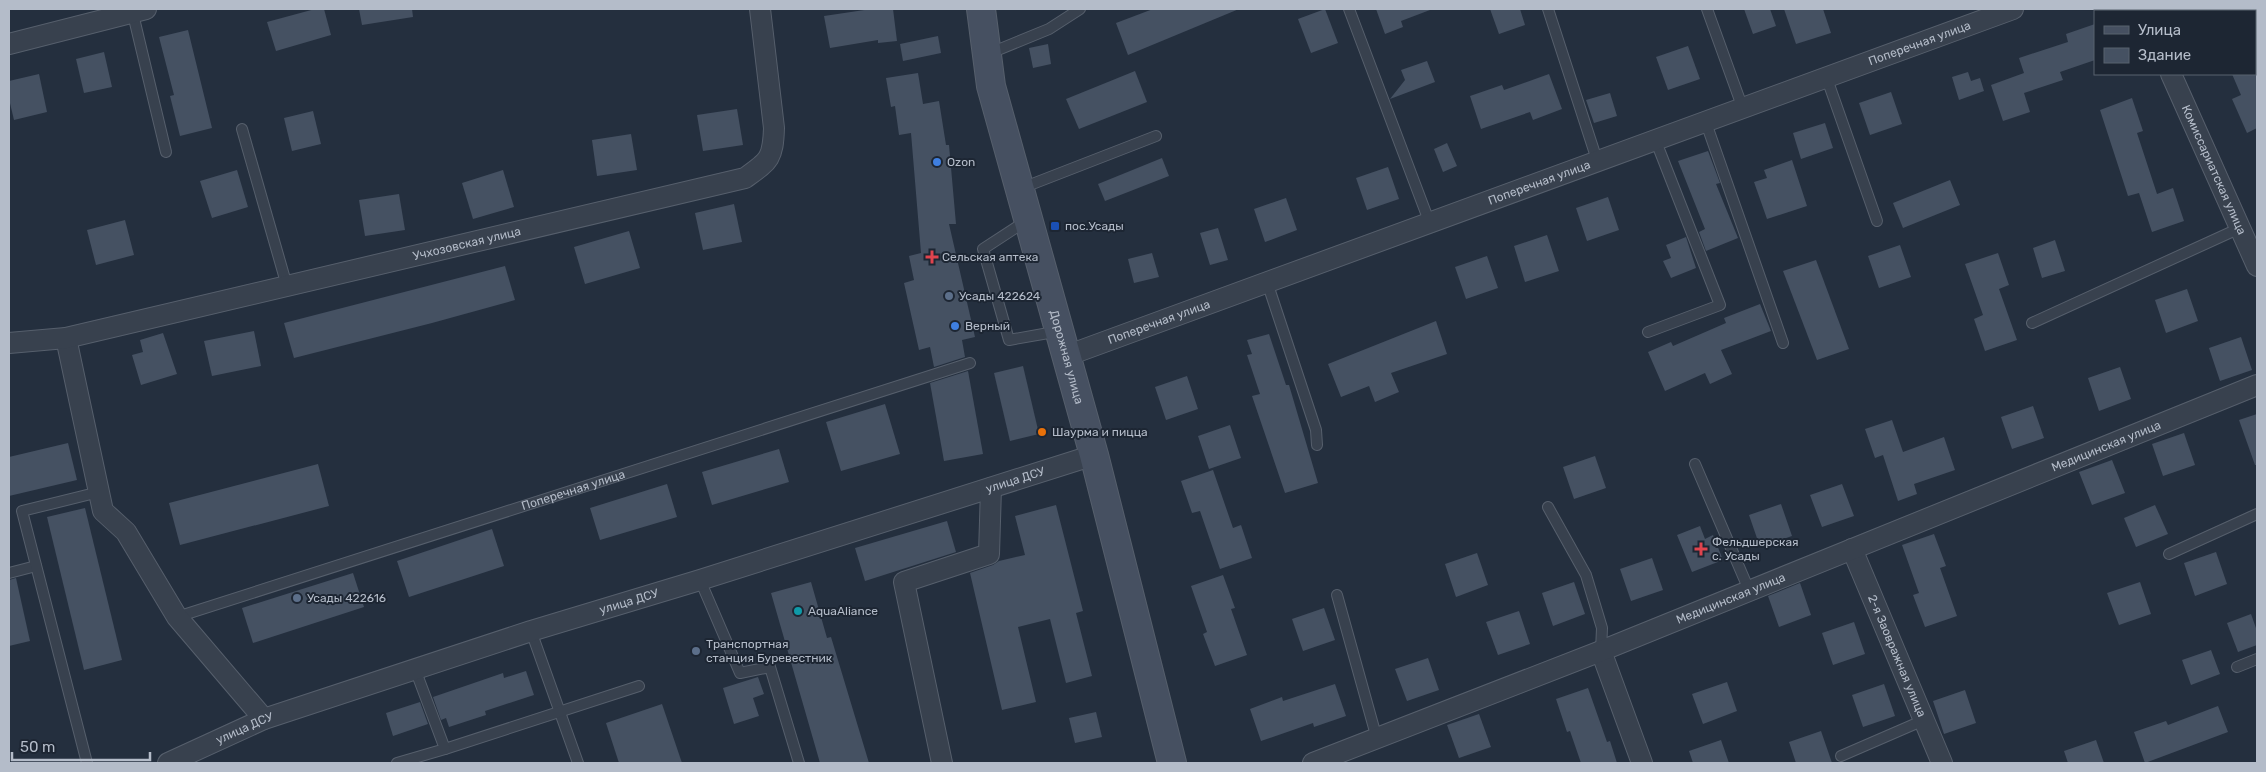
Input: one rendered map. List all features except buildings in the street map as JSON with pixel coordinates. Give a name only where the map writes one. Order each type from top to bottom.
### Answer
[{"type":"street","name":"Учхозовская улица","points":[[9,343],[66,338],[745,178],[766,163],[773,148],[774,128],[760,9]]},
{"type":"street","name":"Дорожная улица","points":[[981,9],[991,86],[1030,219],[1094,455],[1172,763]]},
{"type":"street","name":"Поперечная улица","points":[[1063,344],[1267,282],[1742,106],[2013,9]]},
{"type":"street","points":[[9,44],[137,10]]},
{"type":"street","name":"Комиссариатская улица","points":[[2171,75],[2257,266]]},
{"type":"street","points":[[66,338],[102,511],[126,532],[178,617],[264,719]]},
{"type":"street","name":"Медицинская улица","points":[[1313,763],[1601,651],[2257,385]]},
{"type":"street","name":"улица ДСУ","points":[[168,763],[264,719],[531,631],[700,580],[1094,455]]},
{"type":"street","points":[[942,763],[904,582],[989,554],[990,488]]},
{"type":"street","name":"2-я Заовражная улица","points":[[1852,549],[1942,763]]},
{"type":"street","points":[[1601,651],[1642,763]]},
{"type":"lane","points":[[987,54],[1049,29],[1080,9]]},
{"type":"lane","points":[[1349,9],[1430,221]]},
{"type":"lane","points":[[1548,9],[1597,160]]},
{"type":"lane","points":[[1707,9],[1742,106]]},
{"type":"lane","points":[[137,10],[166,152]]},
{"type":"lane","points":[[1826,76],[1877,221]]},
{"type":"lane","points":[[1706,120],[1783,343]]},
{"type":"lane","points":[[242,129],[287,286]]},
{"type":"lane","points":[[1021,188],[1156,136]]},
{"type":"lane","points":[[1648,332],[1720,305],[1655,139]]},
{"type":"lane","points":[[1030,219],[983,248],[1009,340],[1063,344]]},
{"type":"lane","points":[[2032,323],[2240,228]]},
{"type":"lane","points":[[1267,282],[1316,430],[1317,444]]},
{"type":"lane","name":"Поперечная улица","points":[[178,617],[970,363]]},
{"type":"lane","points":[[1695,464],[1749,590]]},
{"type":"lane","points":[[87,763],[22,511],[99,492]]},
{"type":"lane","points":[[1548,507],[1586,575],[1602,628],[1601,651]]},
{"type":"lane","points":[[2169,554],[2257,514]]},
{"type":"lane","points":[[9,573],[36,566]]},
{"type":"lane","points":[[700,580],[740,673],[770,666],[799,763]]},
{"type":"lane","points":[[1337,595],[1377,738]]},
{"type":"lane","points":[[531,631],[578,763]]},
{"type":"lane","points":[[2237,667],[2257,659]]},
{"type":"lane","points":[[415,669],[445,749]]},
{"type":"lane","points":[[398,763],[427,759],[445,749],[640,686]]},
{"type":"lane","points":[[1841,756],[1924,720]]},
{"type":"place","name":"Ozon","points":[[937,162]]},
{"type":"place","name":"пос.Усады","points":[[1055,226]]},
{"type":"place","name":"Сельская аптека","points":[[932,257]]},
{"type":"place","name":"Усады 422624","points":[[949,296]]},
{"type":"place","name":"Верный","points":[[955,326]]},
{"type":"place","name":"Шаурма и пицца","points":[[1042,432]]},
{"type":"place","name":"Фельдшерская с. Усады","points":[[1701,549]]},
{"type":"place","name":"Усады 422616","points":[[297,598]]},
{"type":"place","name":"AquaAliance","points":[[798,611]]},
{"type":"place","name":"Транспортная станция Буревестник","points":[[696,651]]}]
